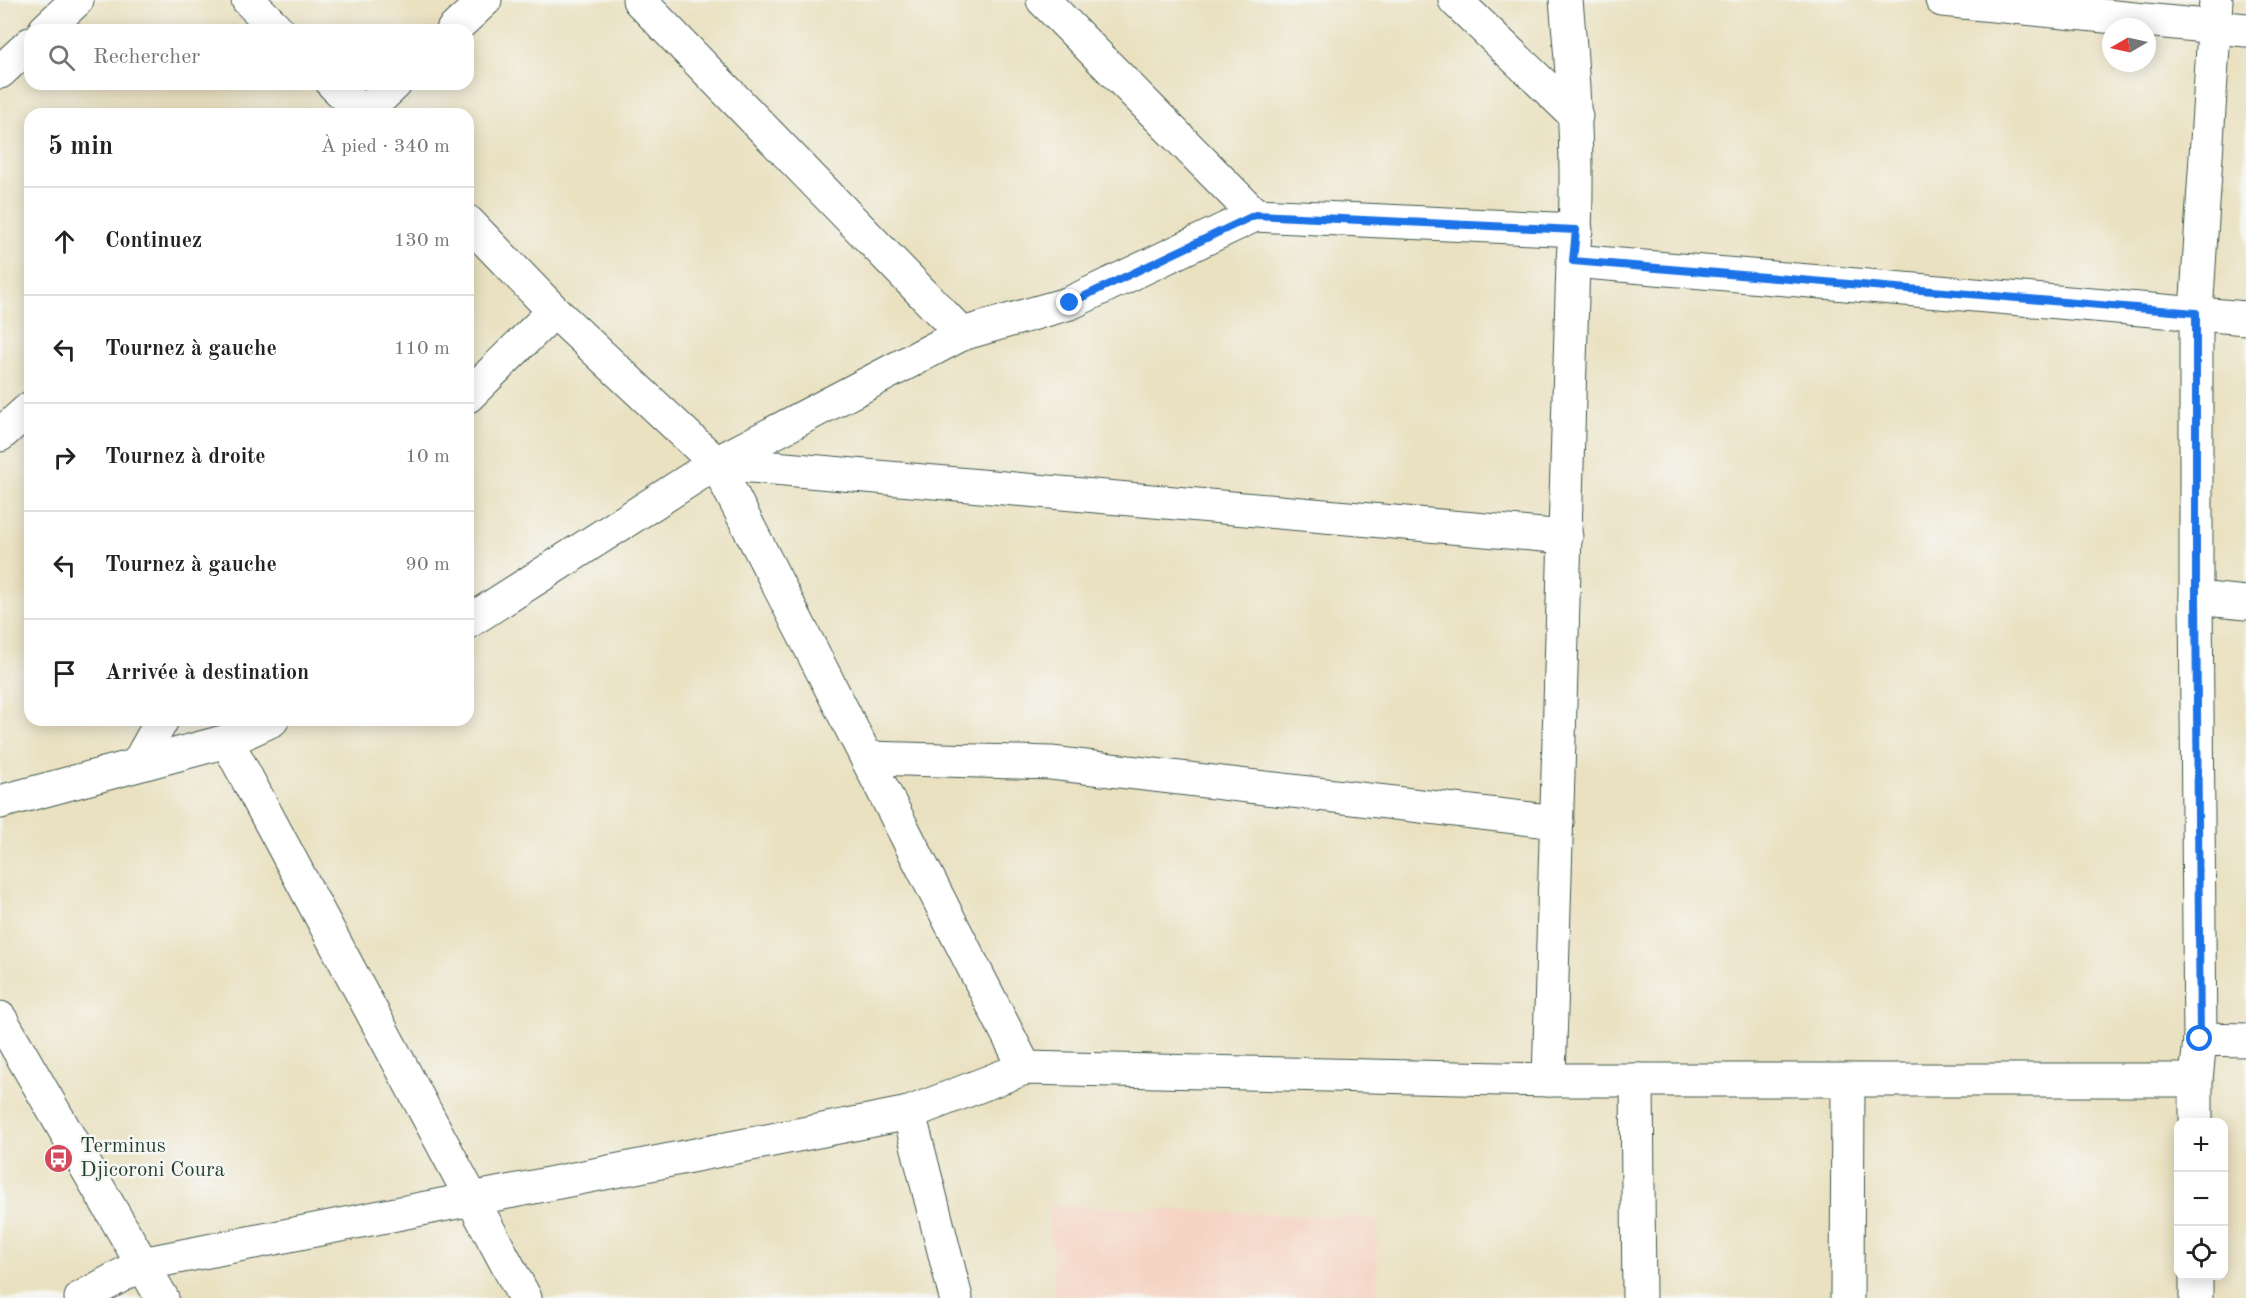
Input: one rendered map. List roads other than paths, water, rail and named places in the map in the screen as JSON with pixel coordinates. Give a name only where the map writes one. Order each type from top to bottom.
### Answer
[{"type":"main road","points":[[51,24],[77,0]]},
{"type":"main road","points":[[248,0],[272,24]]},
{"type":"main road","points":[[459,24],[485,0]]},
{"type":"main road","points":[[639,0],[962,334]]},
{"type":"main road","points":[[1043,0],[1255,215]]},
{"type":"main road","points":[[1455,0],[1576,116]]},
{"type":"main road","points":[[1549,1080],[1574,245],[1576,116],[1566,0]]},
{"type":"main road","points":[[1942,0],[2225,19],[2196,313],[2200,1039],[2196,1080],[2196,1118]]},
{"type":"main road","points":[[0,72],[24,50]]},
{"type":"main road","points":[[339,90],[357,108]]},
{"type":"main road","points":[[369,108],[389,90]]},
{"type":"main road","points":[[474,618],[716,463],[962,334],[1070,303],[1255,215],[1574,245],[2246,318]]},
{"type":"main road","points":[[474,228],[554,311],[716,463],[1026,1068]]},
{"type":"main road","points":[[474,390],[554,311]]},
{"type":"main road","points":[[0,435],[24,413]]},
{"type":"main road","points":[[716,463],[1566,537]]},
{"type":"main road","points":[[2196,598],[2246,603]]},
{"type":"main road","points":[[137,765],[159,726]]},
{"type":"main road","points":[[0,802],[227,741],[259,726]]},
{"type":"main road","points":[[227,741],[525,1298]]},
{"type":"main road","points":[[867,758],[1051,763],[1557,822]]},
{"type":"main road","points":[[0,1018],[162,1298]]},
{"type":"main road","points":[[2200,1039],[2246,1040]]},
{"type":"main road","points":[[81,1298],[142,1264],[909,1113],[1026,1068],[1549,1080],[2196,1080]]},
{"type":"main road","points":[[1637,1080],[1639,1298]]},
{"type":"main road","points":[[1847,1298],[1848,1080]]},
{"type":"main road","points":[[909,1113],[956,1298]]},
{"type":"main road","points":[[2196,1280],[2196,1298]]},
{"type":"place","name":"Terminus Djicoroni Coura","points":[[59,1158]]}]
